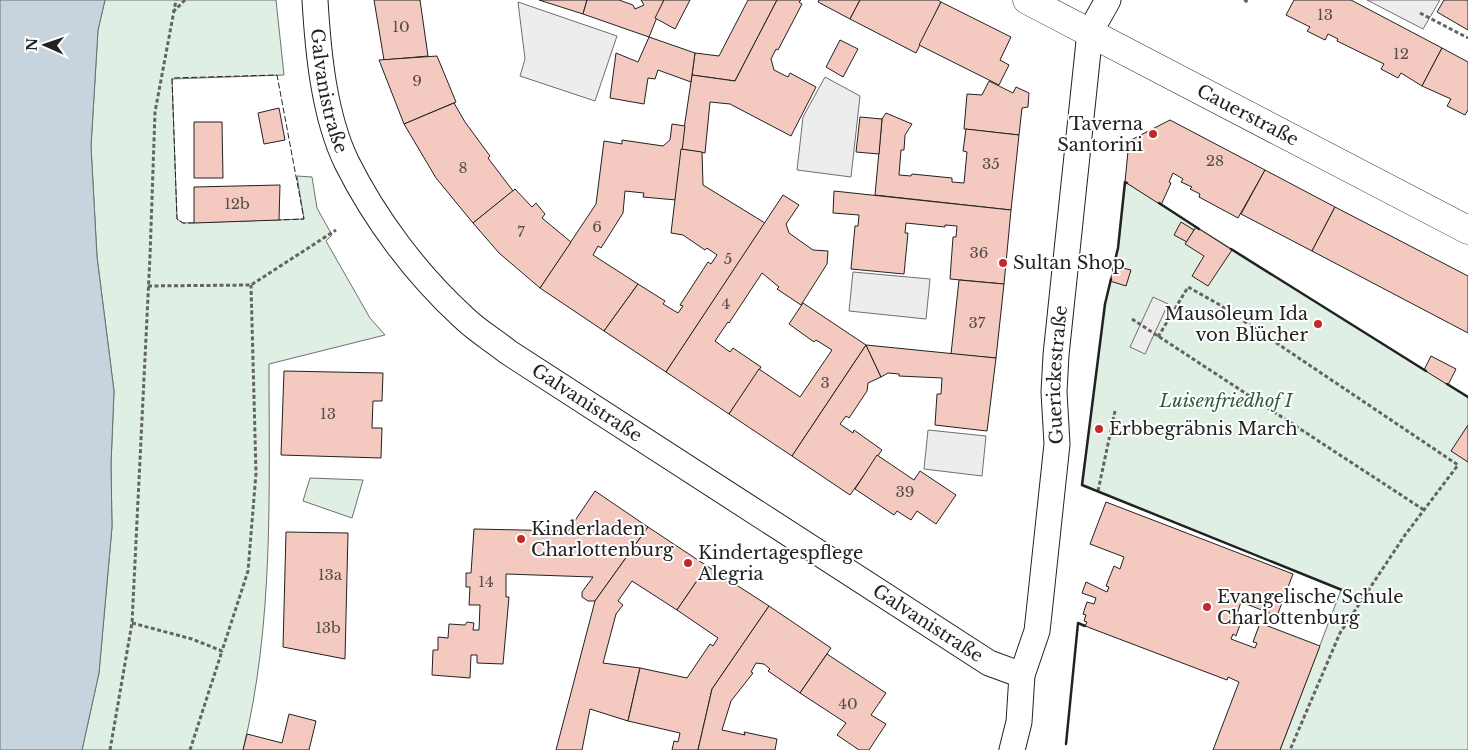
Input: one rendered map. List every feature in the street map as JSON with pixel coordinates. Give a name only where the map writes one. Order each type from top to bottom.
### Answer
[{"type":"street","name":"Galvanistraße","points":[[315,0],[323,77],[334,125],[347,162],[377,216],[423,275],[463,318],[515,356],[989,663],[1022,674]]},
{"type":"street","name":"Cauerstraße","points":[[1027,0],[1468,230]]},
{"type":"street","name":"Guerickestraße","points":[[1015,739],[1022,674],[1038,631],[1055,471],[1057,444],[1054,392],[1056,355],[1090,32],[1108,0]]},
{"type":"path","points":[[110,750],[132,622],[155,112],[172,12],[176,0]]},
{"type":"path","points":[[172,12],[184,0]]},
{"type":"path","points":[[1420,13],[1468,38]]},
{"type":"path","points":[[148,286],[252,286],[336,230]]},
{"type":"path","points":[[190,750],[248,571],[256,473],[252,286]]},
{"type":"path","points":[[1158,337],[1188,286],[1220,305],[1458,465],[1424,510],[1340,633],[1290,750]]},
{"type":"path","points":[[1132,319],[1424,510]]},
{"type":"path","points":[[1098,491],[1115,412]]},
{"type":"path","points":[[132,622],[192,639],[222,650]]},
{"type":"green space","points":[[105,0],[276,0],[284,75],[172,79],[177,219],[183,223],[304,219],[297,176],[312,177],[317,208],[332,235],[326,241],[370,318],[385,335],[269,364],[269,509],[265,606],[253,702],[243,750],[82,750],[99,673],[112,527],[111,464],[114,391],[97,257],[91,146],[98,30]]},
{"type":"green space","name":"Luisenfriedhof I","points":[[1125,182],[1468,397],[1468,750],[1280,750],[1341,590],[1082,485],[1105,304],[1118,248]]},
{"type":"green space","points":[[310,478],[363,480],[352,518],[303,501]]},
{"type":"shaded area","points":[[0,0],[105,0],[98,30],[91,146],[97,257],[114,391],[111,464],[112,527],[99,673],[82,750],[0,750]]},
{"type":"shaded area","points":[[1367,0],[1440,0],[1423,29]]},
{"type":"shaded area","points":[[518,2],[617,36],[595,101],[520,76],[525,59]]},
{"type":"shaded area","points":[[825,77],[860,96],[851,177],[797,170],[803,117]]},
{"type":"shaded area","points":[[853,272],[930,279],[926,319],[849,311]]},
{"type":"shaded area","points":[[1153,297],[1168,304],[1145,354],[1130,347]]},
{"type":"shaded area","points":[[928,430],[986,436],[982,476],[924,469]]},
{"type":"building","points":[[374,0],[420,0],[428,56],[384,60]]},
{"type":"building","points":[[539,0],[587,0],[583,14]]},
{"type":"building","points":[[587,0],[619,0],[633,5],[635,9],[644,5],[641,0],[664,0],[649,37],[583,14]]},
{"type":"building","points":[[664,0],[690,0],[675,29],[655,18]]},
{"type":"building","points":[[748,0],[777,0],[735,81],[692,75],[695,53],[719,56]]},
{"type":"building","points":[[777,0],[801,0],[799,2],[802,4],[778,50],[776,49],[771,59],[774,70],[788,77],[790,73],[816,87],[791,136],[730,104],[710,102],[705,153],[681,149],[692,75],[735,81]]},
{"type":"building","points":[[819,0],[860,0],[850,19],[818,2]]},
{"type":"building","points":[[860,0],[938,0],[941,2],[916,53],[850,19]]},
{"type":"building","points":[[1294,0],[1351,0],[1442,48],[1422,86],[1401,73],[1398,78],[1381,69],[1384,64],[1337,41],[1338,39],[1328,34],[1325,40],[1307,31],[1310,27],[1286,15]]},
{"type":"building","points":[[1444,0],[1468,0],[1468,30],[1437,12]]},
{"type":"building","points":[[941,2],[1011,37],[1000,60],[1009,65],[999,85],[919,45]]},
{"type":"building","points":[[649,37],[695,53],[691,82],[658,70],[655,79],[648,78],[644,104],[610,98],[616,53],[638,62]]},
{"type":"building","points":[[840,40],[858,49],[843,77],[826,67]]},
{"type":"building","points":[[1442,48],[1468,62],[1468,110],[1465,115],[1447,106],[1451,99],[1422,86]]},
{"type":"building","points":[[437,56],[456,102],[404,124],[379,60]]},
{"type":"building","points":[[989,81],[1013,93],[1016,87],[1029,93],[1028,107],[1022,108],[1019,135],[964,129],[967,94],[982,95]]},
{"type":"building","points":[[454,103],[465,122],[490,156],[488,158],[513,191],[473,223],[436,178],[404,124]]},
{"type":"building","points":[[279,108],[285,140],[264,144],[258,113]]},
{"type":"building","points":[[886,113],[912,124],[905,135],[904,150],[901,150],[899,175],[911,176],[912,174],[952,178],[952,182],[964,183],[967,152],[963,151],[966,129],[1019,135],[1011,210],[875,195],[882,119]]},
{"type":"building","points":[[860,117],[882,119],[879,154],[856,152]]},
{"type":"building","points":[[1170,120],[1265,170],[1238,218],[1199,197],[1200,194],[1190,189],[1192,187],[1181,182],[1183,179],[1173,173],[1169,182],[1171,183],[1161,205],[1125,182],[1129,141]]},
{"type":"building","points":[[194,122],[222,122],[223,178],[194,178]]},
{"type":"building","points":[[672,124],[685,126],[676,200],[643,197],[644,193],[625,191],[623,213],[601,248],[598,246],[593,255],[638,284],[604,331],[540,288],[596,204],[604,141],[622,144],[622,140],[663,146],[670,140]]},
{"type":"building","points":[[681,149],[702,152],[703,185],[765,223],[666,372],[604,331],[638,284],[665,301],[663,304],[678,313],[683,306],[680,305],[708,262],[711,264],[717,255],[707,248],[705,250],[683,235],[671,233]]},
{"type":"building","points":[[1265,170],[1335,207],[1312,251],[1241,214]]},
{"type":"building","points":[[280,185],[279,220],[194,223],[194,187]]},
{"type":"building","points":[[515,189],[532,207],[536,203],[545,214],[542,218],[571,242],[540,288],[499,253],[473,223]]},
{"type":"building","points":[[834,191],[1011,210],[1004,284],[950,279],[953,237],[956,237],[957,226],[945,225],[945,227],[906,223],[905,233],[908,233],[904,274],[851,269],[855,226],[858,226],[859,215],[833,213]]},
{"type":"building","points":[[783,195],[799,205],[786,224],[789,233],[813,250],[828,251],[827,264],[801,305],[777,289],[779,287],[762,273],[715,341],[730,352],[733,348],[761,367],[729,414],[666,372]]},
{"type":"building","points":[[1335,207],[1468,276],[1468,333],[1312,251]]},
{"type":"building","points":[[1181,222],[1194,230],[1187,242],[1174,235]]},
{"type":"building","points":[[1196,227],[1232,250],[1208,286],[1192,276],[1204,256],[1185,244]]},
{"type":"building","points":[[1114,266],[1131,270],[1126,286],[1110,281]]},
{"type":"building","points":[[959,280],[1004,284],[996,358],[951,354]]},
{"type":"building","points":[[803,303],[866,345],[792,456],[729,414],[759,369],[800,397],[832,350],[816,340],[814,342],[789,324]]},
{"type":"building","points":[[866,345],[881,377],[868,383],[867,391],[849,418],[846,416],[840,424],[853,433],[854,430],[882,450],[850,495],[792,456]]},
{"type":"building","points":[[866,345],[996,358],[987,431],[935,425],[937,394],[941,394],[942,378],[899,376],[899,374],[888,373],[881,377]]},
{"type":"building","points":[[1431,356],[1456,369],[1448,385],[1424,370]]},
{"type":"building","points":[[284,371],[383,373],[382,401],[373,401],[372,428],[382,428],[381,458],[281,455]]},
{"type":"building","points":[[1468,425],[1468,462],[1451,451]]},
{"type":"building","points":[[877,455],[914,480],[920,471],[956,495],[936,524],[917,511],[911,520],[897,511],[894,515],[855,489]]},
{"type":"building","points":[[595,491],[648,527],[595,601],[588,601],[582,597],[582,592],[593,577],[506,574],[506,597],[509,597],[503,664],[477,663],[477,655],[471,655],[470,678],[432,675],[433,650],[438,650],[438,637],[448,638],[449,624],[465,625],[467,622],[474,623],[473,630],[479,630],[480,605],[469,605],[470,587],[466,587],[466,573],[471,573],[474,529],[568,531]]},
{"type":"building","points":[[1106,502],[1293,574],[1277,616],[1241,602],[1237,614],[1243,616],[1236,636],[1233,634],[1231,639],[1255,648],[1257,643],[1253,642],[1260,623],[1320,646],[1280,750],[1213,750],[1239,682],[1228,677],[1227,680],[1085,626],[1087,622],[1084,621],[1086,615],[1083,614],[1087,602],[1094,604],[1096,598],[1082,593],[1086,582],[1107,592],[1109,587],[1106,586],[1114,566],[1120,569],[1124,557],[1090,544]]},
{"type":"building","points":[[648,527],[707,566],[677,610],[632,581],[618,601],[623,605],[616,614],[603,663],[640,668],[628,721],[590,709],[582,750],[556,750],[595,601]]},
{"type":"building","points":[[286,532],[348,533],[345,659],[283,647]]},
{"type":"building","points":[[707,566],[769,606],[712,689],[698,750],[672,750],[674,741],[678,742],[680,733],[628,721],[640,668],[687,678],[710,644],[713,646],[718,638],[677,610]]},
{"type":"building","points":[[769,606],[831,648],[800,693],[768,671],[770,669],[764,664],[756,663],[751,672],[753,673],[731,701],[722,730],[745,735],[744,732],[777,739],[775,750],[698,750],[712,689]]},
{"type":"building","points":[[827,654],[886,693],[871,715],[886,724],[869,750],[859,750],[837,735],[846,723],[800,693]]},
{"type":"building","points":[[289,714],[316,721],[309,750],[243,750],[247,734],[282,743]]},
{"type":"fence","points":[[194,223],[183,223],[177,219],[172,78],[277,75],[304,219],[279,220]]},
{"type":"wall","points":[[1113,269],[1118,248],[1125,182],[1127,183]]},
{"type":"wall","points":[[1159,203],[1199,229]]},
{"type":"wall","points":[[1231,249],[1426,371]]},
{"type":"wall","points":[[1111,279],[1105,304],[1082,485],[1342,590]]},
{"type":"wall","points":[[1447,384],[1468,397]]},
{"type":"wall","points":[[1066,744],[1078,623],[1085,626]]},
{"type":"place","name":"Taverna Santorini","points":[[1153,134]]},
{"type":"place","name":"Sultan Shop","points":[[1003,263]]},
{"type":"place","name":"Mausoleum Ida von Blücher","points":[[1318,324]]},
{"type":"place","name":"Erbbegräbnis March","points":[[1099,429]]},
{"type":"place","name":"Kinderladen Charlottenburg","points":[[521,539]]},
{"type":"place","name":"Kindertagespflege Alegria","points":[[688,563]]},
{"type":"place","name":"Evangelische Schule Charlottenburg","points":[[1207,607]]}]
